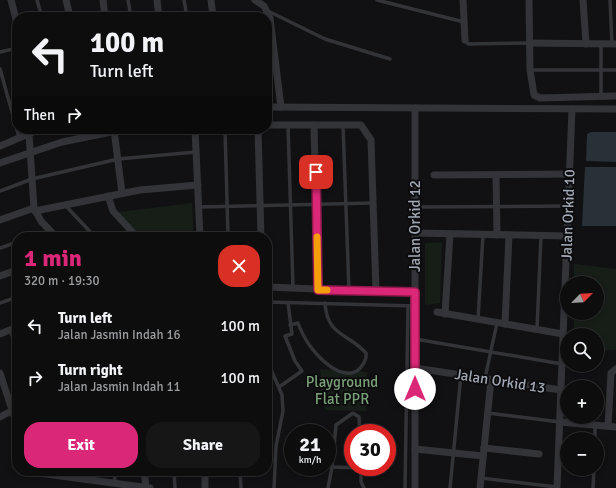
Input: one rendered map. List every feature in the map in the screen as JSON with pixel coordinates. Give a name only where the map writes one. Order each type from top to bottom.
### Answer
[{"type":"street","points":[[11,0],[14,12]]},
{"type":"street","points":[[66,0],[69,12]]},
{"type":"street","points":[[103,0],[104,12]]},
{"type":"street","points":[[157,0],[158,12]]},
{"type":"street","points":[[211,0],[212,12]]},
{"type":"street","points":[[255,0],[268,12]]},
{"type":"street","points":[[463,0],[465,40]]},
{"type":"street","points":[[529,0],[530,70],[534,95],[540,98],[601,98],[616,96]]},
{"type":"street","points":[[583,0],[586,44]]},
{"type":"street","points":[[272,41],[281,107]]},
{"type":"street","points":[[530,43],[614,44]]},
{"type":"street","points":[[272,107],[616,109]]},
{"type":"street","name":"Jalan Orkid 12","points":[[415,108],[415,292],[411,306],[415,339],[415,488]]},
{"type":"street","name":"Jalan Orkid 10","points":[[563,328],[572,109]]},
{"type":"street","points":[[272,125],[361,125],[371,140],[376,291]]},
{"type":"street","points":[[314,125],[318,290]]},
{"type":"street","points":[[0,146],[30,134],[34,210],[50,231]]},
{"type":"street","points":[[0,163],[30,152],[96,134]]},
{"type":"street","points":[[115,134],[122,193]]},
{"type":"street","points":[[195,134],[200,232]]},
{"type":"street","points":[[258,134],[260,232]]},
{"type":"street","points":[[434,175],[569,174]]},
{"type":"street","points":[[496,175],[497,235]]},
{"type":"street","points":[[0,220],[34,210],[122,193],[198,185]]},
{"type":"street","points":[[108,196],[113,211],[132,232]]},
{"type":"street","points":[[415,233],[567,236]]},
{"type":"street","points":[[445,314],[450,234]]},
{"type":"street","points":[[505,324],[509,235]]},
{"type":"street","points":[[0,276],[12,272]]},
{"type":"street","points":[[272,287],[318,290],[415,292]]},
{"type":"street","points":[[437,312],[560,333]]},
{"type":"street","points":[[0,334],[12,329]]},
{"type":"street","name":"Jalan Orkid 13","points":[[415,368],[560,390]]},
{"type":"street","points":[[608,426],[612,397],[611,373],[616,369]]},
{"type":"street","points":[[0,373],[12,404]]},
{"type":"street","points":[[480,488],[488,413],[488,379]]},
{"type":"street","points":[[0,417],[12,410]]},
{"type":"street","name":"Jalan Orkid 10","points":[[557,488],[560,422]]},
{"type":"street","points":[[583,424],[616,427]]},
{"type":"street","points":[[415,449],[454,453],[484,452],[539,454]]},
{"type":"street","points":[[68,476],[148,488],[145,476]]},
{"type":"street","points":[[205,476],[205,488]]},
{"type":"lane","points":[[37,0],[41,12]]},
{"type":"lane","points":[[128,0],[130,12]]},
{"type":"lane","points":[[184,0],[186,12]]},
{"type":"lane","points":[[377,0],[464,22]]},
{"type":"lane","points":[[610,0],[614,44]]},
{"type":"lane","points":[[272,14],[325,39],[390,59]]},
{"type":"lane","points":[[465,40],[468,44],[530,43]]},
{"type":"lane","points":[[600,45],[602,70],[601,98]]},
{"type":"lane","points":[[0,52],[12,49]]},
{"type":"lane","points":[[0,69],[12,113]]},
{"type":"lane","points":[[530,70],[616,70]]},
{"type":"lane","points":[[288,125],[293,288]]},
{"type":"lane","points":[[343,125],[349,291]]},
{"type":"lane","points":[[18,134],[19,138]]},
{"type":"lane","points":[[225,134],[228,232]]},
{"type":"lane","points":[[0,191],[32,179],[118,159],[196,152]]},
{"type":"lane","points":[[199,207],[373,203]]},
{"type":"lane","points":[[64,204],[90,232]]},
{"type":"lane","points":[[415,207],[568,206]]},
{"type":"lane","points":[[478,319],[483,235]]},
{"type":"lane","points":[[537,329],[541,236]]},
{"type":"lane","points":[[0,248],[12,244]]},
{"type":"lane","points":[[0,303],[12,299]]},
{"type":"lane","points":[[272,303],[411,306],[406,380],[404,488]]},
{"type":"lane","points":[[279,387],[302,371],[295,361],[285,336],[292,334],[288,303]]},
{"type":"lane","points":[[290,325],[298,324],[305,338],[318,356],[339,372],[350,374],[360,369],[366,358],[366,353],[331,326],[326,314],[325,303]]},
{"type":"lane","points":[[488,379],[491,352],[497,323]]},
{"type":"lane","points":[[415,339],[560,364]]},
{"type":"lane","points":[[272,371],[282,394],[284,411],[276,453],[274,488]]},
{"type":"lane","points":[[450,488],[461,375]]},
{"type":"lane","points":[[406,380],[415,380]]},
{"type":"lane","points":[[406,389],[415,389]]},
{"type":"lane","points":[[336,425],[353,413],[359,417],[359,424]]},
{"type":"lane","points":[[488,413],[560,422]]},
{"type":"lane","points":[[595,425],[595,432]]},
{"type":"lane","points":[[114,476],[115,483]]},
{"type":"lane","points":[[174,476],[175,488]]},
{"type":"lane","points":[[240,476],[241,488]]},
{"type":"lane","points":[[328,488],[330,476]]},
{"type":"lane","points":[[361,476],[361,482],[364,488]]},
{"type":"lane","points":[[593,488],[594,476]]},
{"type":"lane","points":[[481,478],[557,488]]},
{"type":"green space","points":[[192,203],[194,232],[129,232],[111,213]]},
{"type":"green space","points":[[442,242],[440,303],[425,305],[425,243]]},
{"type":"green space","points":[[574,264],[616,269],[616,350],[604,351],[604,328],[574,328],[574,320],[604,320],[604,276],[574,276]]},
{"type":"green space","name":"Playground Flat PPR","points":[[320,369],[367,372],[366,411],[325,410]]},
{"type":"shaded area","points":[[591,132],[616,132],[616,162],[586,161],[587,134]]},
{"type":"shaded area","points":[[585,167],[616,167],[616,226],[582,226]]},
{"type":"slow traffic","points":[[317,237],[318,290],[327,290]]},
{"type":"route","points":[[316,172],[318,290],[415,292],[415,389]]}]
